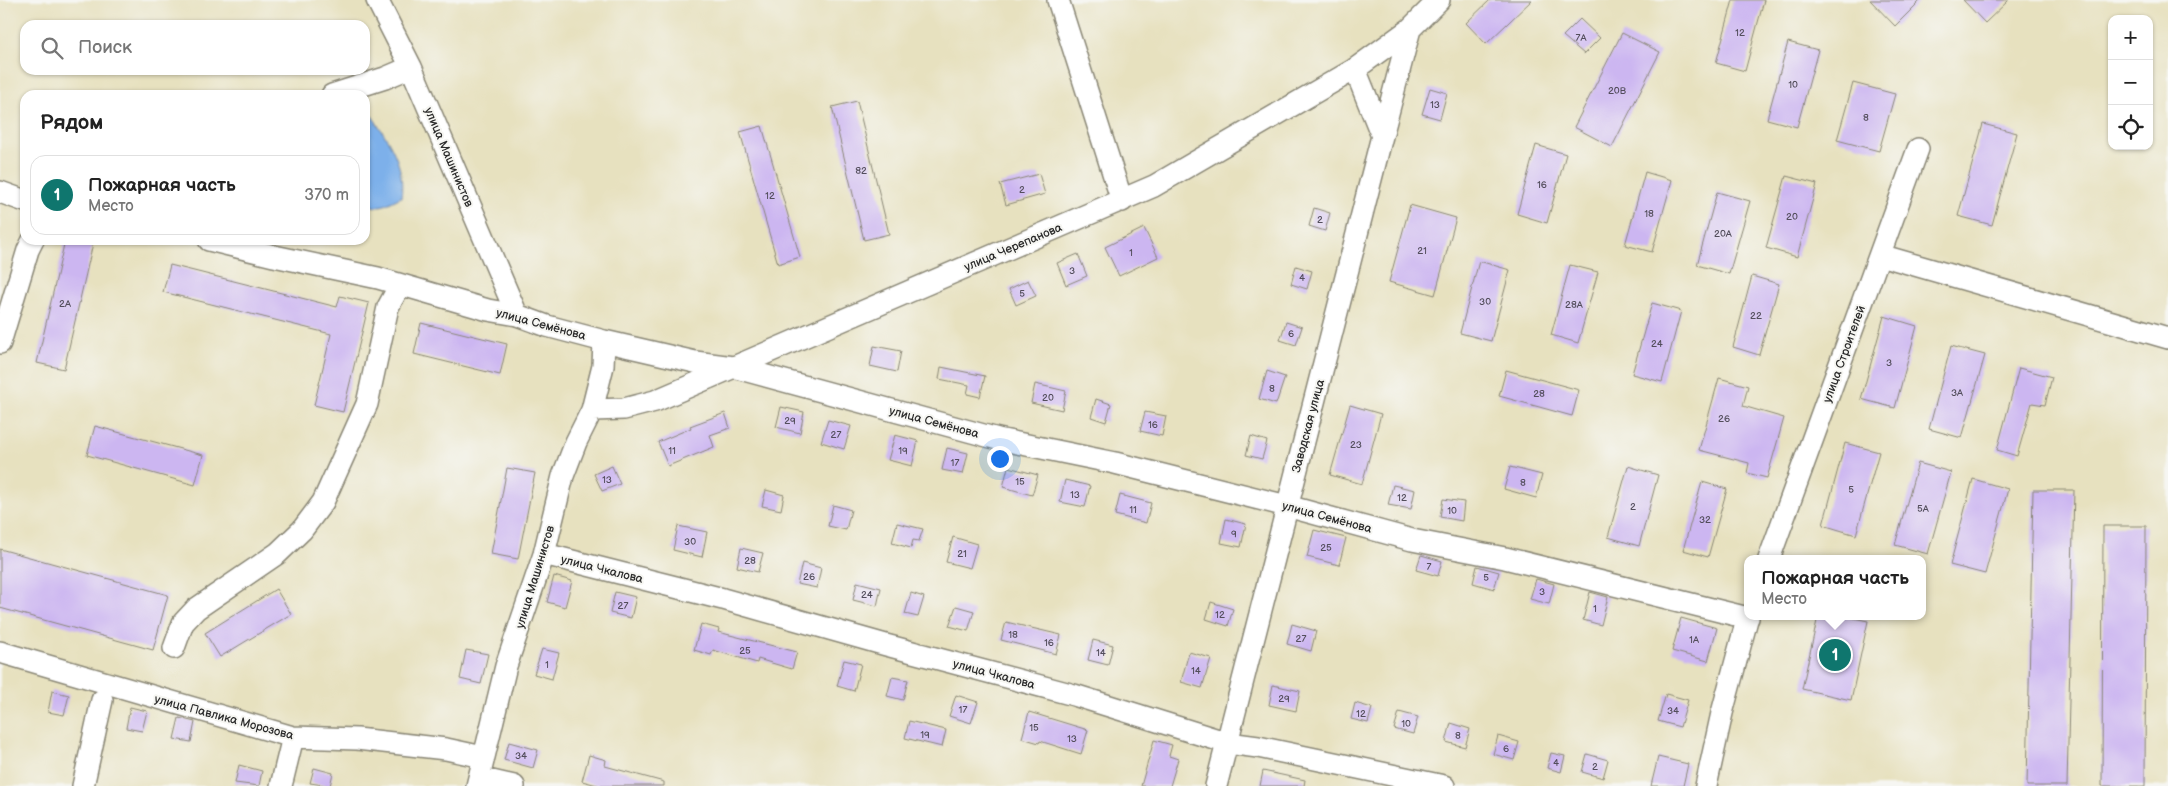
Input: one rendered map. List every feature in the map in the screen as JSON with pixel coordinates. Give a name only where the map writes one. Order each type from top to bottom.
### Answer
[{"type":"street","name":"улица Машинистов","points":[[377,0],[411,68],[517,315]]},
{"type":"street","points":[[1058,0],[1122,201]]},
{"type":"street","points":[[1410,29],[1439,0]]},
{"type":"street","name":"улица Черепанова","points":[[592,410],[624,409],[655,401],[1122,201],[1154,186],[1354,69],[1410,29]]},
{"type":"street","name":"Заводская улица","points":[[1216,786],[1410,29]]},
{"type":"street","points":[[348,90],[411,68]]},
{"type":"street","points":[[1354,69],[1382,136]]},
{"type":"street","name":"улица Строителей","points":[[1770,555],[1918,149]]},
{"type":"street","points":[[0,192],[20,199]]},
{"type":"street","points":[[0,343],[30,245]]},
{"type":"street","name":"улица Семёнова","points":[[229,245],[378,278],[488,310],[517,315],[547,326],[604,341],[695,362],[733,367],[998,439],[1115,463],[1287,506],[1412,540],[1505,558],[1744,616]]},
{"type":"street","points":[[1880,255],[2168,338]]},
{"type":"street","points":[[174,648],[183,623],[196,609],[278,552],[302,530],[323,502],[367,404],[388,308],[400,285]]},
{"type":"street","name":"улица Машинистов","points":[[480,774],[506,666],[544,554],[563,476],[576,442],[592,410],[603,366],[604,341]]},
{"type":"street","name":"улица Чкалова","points":[[544,554],[723,599],[1074,695],[1228,743],[1278,751],[1444,786]]},
{"type":"street","points":[[1706,786],[1722,713],[1747,620]]},
{"type":"street","name":"улица Павлика Морозова","points":[[0,652],[293,737],[357,739],[446,749],[480,774],[514,786]]},
{"type":"street","points":[[83,786],[102,700]]},
{"type":"street","points":[[281,786],[293,737]]},
{"type":"water","points":[[370,116],[372,116],[390,144],[398,164],[402,186],[401,197],[385,205],[374,207],[370,204]]},
{"type":"building","points":[[1490,0],[1532,0],[1486,44],[1466,23]]},
{"type":"building","points":[[1733,0],[1764,0],[1745,71],[1716,63]]},
{"type":"building","points":[[1870,0],[1921,0],[1895,26]]},
{"type":"building","points":[[1963,0],[2009,0],[1985,23]]},
{"type":"building","points":[[1580,19],[1600,38],[1584,54],[1563,36]]},
{"type":"building","points":[[1622,33],[1660,52],[1612,147],[1574,127]]},
{"type":"building","points":[[1788,42],[1818,50],[1797,127],[1767,119]]},
{"type":"building","points":[[1853,83],[1895,94],[1879,151],[1837,140]]},
{"type":"building","points":[[1430,88],[1447,93],[1440,119],[1422,114]]},
{"type":"building","points":[[857,101],[889,234],[864,240],[832,107]]},
{"type":"building","points":[[1983,124],[2017,133],[1992,225],[1958,216]]},
{"type":"building","points":[[762,126],[800,257],[778,264],[740,132]]},
{"type":"building","points":[[1536,145],[1566,154],[1547,223],[1517,214]]},
{"type":"building","points":[[1645,172],[1672,180],[1652,252],[1625,245]]},
{"type":"building","points":[[1039,174],[1045,194],[1006,205],[1000,184]]},
{"type":"building","points":[[1786,176],[1817,184],[1797,257],[1766,248]]},
{"type":"building","points":[[1717,192],[1750,201],[1729,274],[1697,265]]},
{"type":"building","points":[[1410,205],[1456,218],[1435,295],[1389,282]]},
{"type":"building","points":[[1314,208],[1330,213],[1325,231],[1309,226]]},
{"type":"building","points":[[1144,228],[1158,257],[1119,276],[1105,247]]},
{"type":"building","points":[[64,245],[93,245],[64,369],[37,363]]},
{"type":"building","points":[[1078,254],[1087,276],[1066,285],[1057,263]]},
{"type":"building","points":[[1479,261],[1510,270],[1491,341],[1460,333]]},
{"type":"building","points":[[170,265],[337,307],[340,296],[369,303],[343,412],[314,405],[331,334],[163,292]]},
{"type":"building","points":[[1570,265],[1598,272],[1578,343],[1551,335]]},
{"type":"building","points":[[1296,266],[1312,271],[1307,289],[1291,284]]},
{"type":"building","points":[[1752,276],[1779,284],[1759,355],[1733,347]]},
{"type":"building","points":[[1028,280],[1036,296],[1016,305],[1009,289]]},
{"type":"building","points":[[1652,303],[1681,311],[1662,382],[1632,374]]},
{"type":"building","points":[[1884,316],[1917,326],[1895,408],[1861,399]]},
{"type":"building","points":[[1286,322],[1302,327],[1296,345],[1280,340]]},
{"type":"building","points":[[421,323],[507,344],[500,375],[414,354]]},
{"type":"building","points":[[874,346],[901,351],[897,372],[870,366]]},
{"type":"building","points":[[1951,346],[1985,355],[1962,438],[1929,429]]},
{"type":"building","points":[[941,367],[985,376],[980,397],[967,394],[969,385],[939,379]]},
{"type":"building","points":[[2019,368],[2052,377],[2045,405],[2032,403],[2017,456],[1997,450]]},
{"type":"building","points":[[1506,370],[1579,390],[1572,416],[1499,396]]},
{"type":"building","points":[[1267,371],[1285,377],[1276,404],[1259,399]]},
{"type":"building","points":[[1719,378],[1748,386],[1743,406],[1784,418],[1767,478],[1747,473],[1749,463],[1699,450]]},
{"type":"building","points":[[1035,384],[1066,391],[1062,410],[1031,403]]},
{"type":"building","points":[[1096,399],[1111,404],[1106,422],[1091,417]]},
{"type":"building","points":[[1350,405],[1381,414],[1362,484],[1330,475]]},
{"type":"building","points":[[781,407],[804,412],[800,433],[776,427]]},
{"type":"building","points":[[1145,412],[1166,416],[1162,436],[1140,431]]},
{"type":"building","points":[[725,413],[730,428],[710,435],[714,447],[668,466],[658,442],[691,428],[690,426]]},
{"type":"building","points":[[828,420],[851,426],[844,449],[821,442]]},
{"type":"building","points":[[95,426],[203,455],[195,485],[87,455]]},
{"type":"building","points":[[895,435],[918,441],[912,466],[888,460]]},
{"type":"building","points":[[1251,436],[1267,441],[1262,459],[1246,455]]},
{"type":"building","points":[[1845,443],[1879,452],[1856,535],[1823,525]]},
{"type":"building","points":[[947,448],[968,453],[963,474],[942,470]]},
{"type":"building","points":[[1918,463],[1951,472],[1928,554],[1895,545]]},
{"type":"building","points":[[612,466],[620,484],[602,491],[594,474]]},
{"type":"building","points":[[1628,466],[1658,475],[1639,546],[1608,537]]},
{"type":"building","points":[[1008,467],[1038,475],[1032,495],[1003,487]]},
{"type":"building","points":[[1510,467],[1542,475],[1536,498],[1504,489]]},
{"type":"building","points":[[507,468],[535,473],[518,559],[491,554]]},
{"type":"building","points":[[1973,479],[2008,489],[1985,574],[1950,565]]},
{"type":"building","points":[[1065,480],[1090,486],[1085,507],[1060,502]]},
{"type":"building","points":[[1702,482],[1727,489],[1708,557],[1683,550]]},
{"type":"building","points":[[1393,485],[1415,490],[1411,509],[1388,505]]},
{"type":"building","points":[[766,490],[784,495],[781,510],[762,506]]},
{"type":"building","points":[[2033,490],[2074,490],[2067,786],[2027,786]]},
{"type":"building","points":[[1120,495],[1151,503],[1146,523],[1115,515]]},
{"type":"building","points":[[1443,499],[1464,502],[1462,521],[1440,517]]},
{"type":"building","points":[[833,505],[851,510],[846,530],[828,526]]},
{"type":"building","points":[[1226,519],[1246,524],[1241,547],[1221,543]]},
{"type":"building","points":[[897,523],[923,529],[919,541],[913,540],[911,548],[892,543]]},
{"type":"building","points":[[678,526],[707,532],[702,557],[673,550]]},
{"type":"building","points":[[2103,526],[2146,526],[2145,786],[2102,786]]},
{"type":"building","points":[[1314,530],[1346,538],[1339,565],[1307,557]]},
{"type":"building","points":[[953,537],[977,544],[970,568],[946,562]]},
{"type":"building","points":[[741,548],[763,553],[758,572],[737,567]]},
{"type":"building","points":[[0,549],[168,595],[153,650],[0,608]]},
{"type":"building","points":[[1421,555],[1442,561],[1438,576],[1416,570]]},
{"type":"building","points":[[802,563],[821,568],[817,588],[797,584]]},
{"type":"building","points":[[1477,566],[1499,572],[1494,589],[1473,583]]},
{"type":"building","points":[[554,576],[572,581],[565,607],[547,602]]},
{"type":"building","points":[[1536,579],[1554,584],[1549,604],[1530,599]]},
{"type":"building","points":[[857,582],[881,588],[877,606],[853,600]]},
{"type":"building","points":[[276,589],[291,614],[220,657],[205,633]]},
{"type":"building","points":[[615,592],[636,597],[631,618],[610,613]]},
{"type":"building","points":[[1590,592],[1608,597],[1601,625],[1583,620]]},
{"type":"building","points":[[911,593],[924,597],[918,617],[905,614]]},
{"type":"building","points":[[1211,602],[1233,609],[1228,626],[1206,619]]},
{"type":"building","points":[[956,606],[974,611],[968,631],[949,626]]},
{"type":"building","points":[[1681,618],[1717,628],[1708,661],[1672,651]]},
{"type":"building","points":[[1817,620],[1868,621],[1851,700],[1802,689]]},
{"type":"building","points":[[1006,622],[1061,635],[1056,654],[1001,640]]},
{"type":"building","points":[[701,624],[719,629],[718,632],[797,652],[792,669],[758,659],[757,663],[713,650],[711,655],[694,650]]},
{"type":"building","points":[[1292,624],[1316,631],[1311,651],[1287,644]]},
{"type":"building","points":[[1093,640],[1113,645],[1108,665],[1088,660]]},
{"type":"building","points":[[542,649],[559,653],[552,679],[534,674]]},
{"type":"building","points":[[466,650],[488,654],[481,684],[460,679]]},
{"type":"building","points":[[1189,652],[1211,658],[1202,688],[1181,682]]},
{"type":"building","points":[[844,660],[861,664],[854,691],[837,686]]},
{"type":"building","points":[[892,677],[908,680],[903,700],[887,696]]},
{"type":"building","points":[[1273,685],[1300,691],[1296,711],[1269,705]]},
{"type":"building","points":[[52,691],[69,695],[64,715],[48,712]]},
{"type":"building","points":[[1666,694],[1688,700],[1680,727],[1658,721]]},
{"type":"building","points":[[956,695],[978,702],[971,723],[949,716]]},
{"type":"building","points":[[1355,703],[1372,708],[1368,723],[1351,719]]},
{"type":"building","points":[[130,707],[147,711],[142,731],[126,728]]},
{"type":"building","points":[[1029,712],[1088,730],[1081,754],[1040,741],[1039,743],[1022,738]]},
{"type":"building","points":[[1399,712],[1418,717],[1413,734],[1394,729]]},
{"type":"building","points":[[179,718],[195,722],[191,742],[174,739]]},
{"type":"building","points":[[909,721],[946,730],[942,747],[905,738]]},
{"type":"building","points":[[1451,723],[1470,729],[1465,747],[1446,742]]},
{"type":"building","points":[[1498,736],[1519,742],[1514,760],[1493,754]]},
{"type":"building","points":[[1154,740],[1172,745],[1169,756],[1178,759],[1170,786],[1141,786]]},
{"type":"building","points":[[509,742],[538,750],[533,768],[504,760]]},
{"type":"building","points":[[1551,753],[1565,756],[1561,772],[1547,768]]},
{"type":"building","points":[[1587,754],[1608,760],[1603,778],[1582,772]]},
{"type":"building","points":[[589,755],[606,760],[605,766],[664,782],[664,786],[601,786],[582,781]]},
{"type":"building","points":[[1658,757],[1688,764],[1683,786],[1651,786]]},
{"type":"building","points":[[239,765],[262,771],[259,786],[235,783]]},
{"type":"building","points":[[314,768],[333,773],[330,786],[310,783]]},
{"type":"building","points":[[1263,771],[1305,780],[1304,786],[1260,786]]},
{"type":"place","name":"Пожарная часть","points":[[1835,655]]}]
